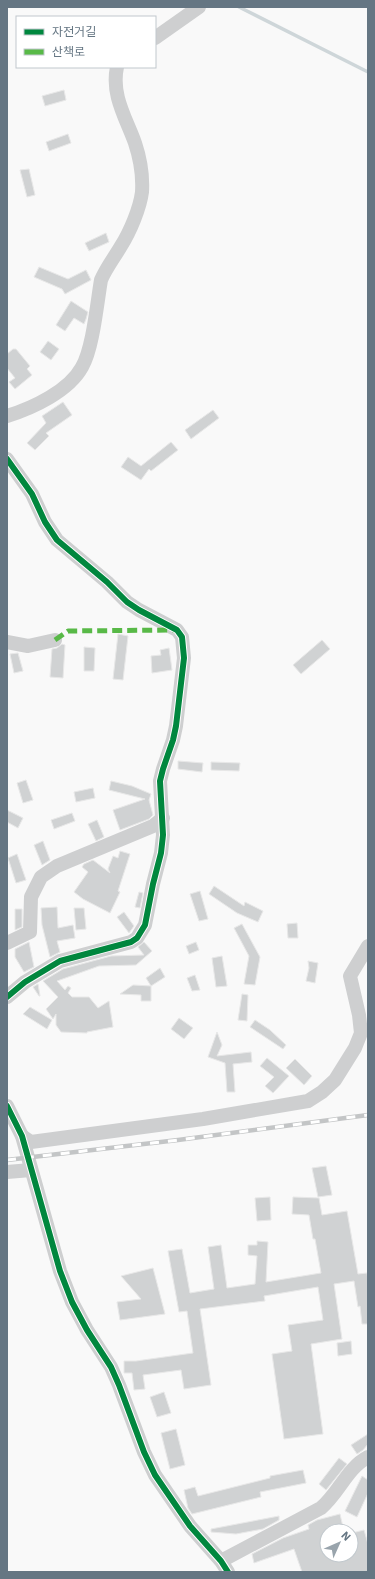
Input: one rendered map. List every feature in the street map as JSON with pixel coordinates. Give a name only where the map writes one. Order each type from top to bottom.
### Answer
[{"type":"street","points":[[156,37],[200,7]]},
{"type":"street","points":[[7,416],[31,407],[67,386],[83,366],[90,343],[101,280],[122,244],[139,207],[142,192],[142,176],[135,143],[117,98],[115,75],[117,68]]},
{"type":"street","points":[[7,460],[32,494],[45,522],[58,540],[107,582],[127,602],[177,630],[182,637],[184,658],[176,726],[160,781],[163,835],[161,853],[145,925],[137,938],[122,945],[60,961],[25,982],[7,997]]},
{"type":"street","points":[[7,642],[28,646],[55,640]]},
{"type":"street","points":[[7,943],[30,932],[31,897],[41,877],[57,866],[153,826],[163,818]]},
{"type":"street","points":[[22,1136],[31,1142],[203,1119],[308,1101],[322,1092],[335,1080],[355,1048],[361,1033],[359,1015],[350,976],[368,946]]},
{"type":"street","points":[[7,1106],[22,1136],[60,1271],[72,1302],[87,1330],[111,1367],[144,1452],[155,1475],[190,1526],[225,1567],[321,1508],[327,1503],[354,1467],[368,1456]]},
{"type":"street","points":[[7,1172],[31,1170]]},
{"type":"building","points":[[64,90],[66,100],[45,106],[42,96]]},
{"type":"building","points":[[68,134],[71,143],[49,151],[46,142]]},
{"type":"building","points":[[29,169],[35,195],[27,197],[20,170]]},
{"type":"building","points":[[106,233],[109,242],[89,251],[85,243]]},
{"type":"building","points":[[39,267],[68,279],[86,270],[91,280],[65,294],[62,289],[34,277]]},
{"type":"building","points":[[71,301],[88,312],[84,324],[74,318],[65,331],[56,325]]},
{"type":"building","points":[[48,341],[59,349],[51,360],[40,352]]},
{"type":"building","points":[[13,349],[16,349],[30,366],[27,369],[32,375],[15,389],[9,382],[15,378],[7,368],[7,354]]},
{"type":"building","points":[[63,402],[72,415],[46,433],[49,436],[35,450],[27,443],[46,423],[42,416]]},
{"type":"building","points":[[213,410],[219,418],[191,439],[185,430]]},
{"type":"building","points":[[171,442],[178,450],[151,471],[149,469],[141,480],[121,467],[128,457],[141,466]]},
{"type":"building","points":[[118,634],[128,636],[123,680],[113,679]]},
{"type":"building","points":[[322,640],[330,649],[301,674],[293,665]]},
{"type":"building","points":[[62,644],[65,645],[63,678],[50,677],[52,649],[57,648]]},
{"type":"building","points":[[84,647],[95,648],[94,671],[84,671]]},
{"type":"building","points":[[169,648],[172,670],[152,673],[151,656],[161,655],[160,650]]},
{"type":"building","points":[[18,653],[23,671],[14,673],[10,654]]},
{"type":"building","points":[[178,761],[203,763],[202,772],[178,769]]},
{"type":"building","points":[[211,762],[240,763],[239,771],[211,770]]},
{"type":"building","points":[[26,780],[33,800],[23,803],[17,783]]},
{"type":"building","points":[[111,781],[132,786],[151,794],[149,800],[153,815],[149,819],[120,830],[113,810],[145,799],[109,790]]},
{"type":"building","points":[[93,788],[95,798],[76,802],[74,792]]},
{"type":"building","points":[[7,810],[23,818],[18,828],[7,822]]},
{"type":"building","points":[[72,813],[75,821],[54,829],[51,820]]},
{"type":"building","points":[[97,820],[104,837],[96,841],[88,824]]},
{"type":"building","points":[[43,841],[50,860],[42,865],[34,845]]},
{"type":"building","points":[[120,851],[130,854],[118,891],[120,892],[110,913],[83,899],[74,892],[88,872],[82,867],[84,864],[93,860],[110,873],[108,869],[113,856],[118,858]]},
{"type":"building","points":[[17,854],[26,880],[16,883],[8,858]]},
{"type":"building","points":[[214,886],[244,906],[245,902],[263,911],[258,922],[237,913],[209,894]]},
{"type":"building","points":[[200,891],[208,919],[199,921],[190,894]]},
{"type":"building","points":[[139,892],[143,893],[140,908],[135,907]]},
{"type":"building","points":[[57,907],[58,928],[73,925],[75,938],[57,941],[60,952],[50,957],[42,925],[41,908]]},
{"type":"building","points":[[74,908],[84,908],[86,929],[76,930]]},
{"type":"building","points":[[15,909],[22,909],[22,927],[15,930]]},
{"type":"building","points":[[124,912],[134,926],[129,933],[117,917]]},
{"type":"building","points":[[297,923],[298,938],[288,938],[287,924]]},
{"type":"building","points":[[242,924],[260,957],[255,985],[244,984],[249,956],[234,928]]},
{"type":"building","points":[[29,942],[34,967],[24,972],[15,957],[15,949]]},
{"type":"building","points":[[144,942],[152,951],[136,965],[99,966],[57,981],[65,990],[68,986],[71,988],[68,993],[72,997],[89,997],[98,1008],[109,1001],[113,1027],[87,1033],[61,1032],[56,1025],[56,1014],[53,1019],[46,1009],[58,997],[43,981],[63,969],[111,956],[144,955],[138,947]]},
{"type":"building","points":[[196,942],[199,950],[189,954],[186,946]]},
{"type":"building","points":[[222,956],[227,986],[216,987],[212,958]]},
{"type":"building","points":[[308,961],[318,963],[315,983],[306,981],[309,968]]},
{"type":"building","points":[[160,968],[165,977],[151,986],[146,978]]},
{"type":"building","points":[[195,975],[200,990],[192,991],[187,978]]},
{"type":"building","points":[[38,984],[40,996],[33,987]]},
{"type":"building","points":[[133,985],[151,986],[151,1001],[141,1001],[141,995],[120,994]]},
{"type":"building","points":[[242,994],[248,995],[247,1021],[238,1020]]},
{"type":"building","points":[[30,1007],[52,1020],[47,1029],[23,1014]]},
{"type":"building","points":[[179,1018],[193,1028],[184,1039],[171,1029]]},
{"type":"building","points":[[255,1020],[270,1030],[286,1045],[283,1049],[250,1027]]},
{"type":"building","points":[[217,1032],[222,1045],[217,1056],[251,1052],[252,1062],[233,1064],[235,1092],[227,1092],[225,1063],[208,1057]]},
{"type":"building","points":[[267,1058],[289,1076],[273,1093],[265,1086],[274,1077],[260,1066]]},
{"type":"building","points":[[295,1059],[312,1076],[304,1085],[286,1068]]},
{"type":"building","points":[[326,1166],[332,1195],[318,1197],[312,1168]]},
{"type":"building","points":[[270,1197],[271,1220],[257,1221],[255,1198]]},
{"type":"building","points":[[293,1197],[319,1198],[322,1215],[347,1211],[358,1274],[367,1273],[368,1280],[368,1324],[362,1324],[360,1306],[358,1307],[354,1281],[334,1284],[342,1339],[311,1344],[323,1434],[284,1439],[272,1354],[292,1351],[288,1325],[323,1320],[318,1287],[264,1296],[265,1301],[200,1309],[211,1385],[184,1389],[181,1370],[143,1375],[145,1389],[134,1390],[132,1373],[124,1373],[124,1361],[136,1361],[193,1353],[187,1311],[179,1312],[168,1251],[182,1249],[190,1293],[214,1289],[208,1247],[221,1245],[227,1288],[255,1284],[257,1256],[248,1255],[248,1245],[257,1245],[257,1241],[268,1242],[266,1282],[321,1273],[309,1215],[292,1214]]},
{"type":"building","points":[[153,1268],[165,1314],[120,1320],[117,1302],[141,1299],[121,1276]]},
{"type":"building","points":[[351,1341],[352,1354],[338,1356],[337,1343]]},
{"type":"building","points":[[164,1392],[171,1413],[157,1417],[150,1397]]},
{"type":"building","points":[[176,1429],[185,1465],[170,1469],[161,1433]]},
{"type":"building","points":[[368,1434],[368,1444],[357,1454],[351,1445]]},
{"type":"building","points":[[339,1458],[347,1464],[326,1490],[319,1484]]},
{"type":"building","points":[[303,1470],[306,1483],[260,1492],[261,1497],[192,1514],[188,1508],[184,1490],[195,1487],[198,1496],[270,1478],[270,1476]]},
{"type":"building","points":[[362,1476],[368,1480],[368,1493],[357,1517],[345,1511]]},
{"type":"building","points":[[340,1514],[342,1523],[319,1523],[319,1563],[359,1563],[359,1531],[364,1530],[368,1544],[368,1572],[302,1572],[294,1549],[254,1563],[252,1554],[283,1538],[309,1529],[308,1525],[317,1520]]},
{"type":"building","points":[[279,1516],[279,1520],[263,1529],[236,1534],[211,1532],[211,1529]]},
{"type":"waterway","points":[[239,7],[368,72]]},
{"type":"railway","points":[[7,1160],[178,1140],[368,1115]]},
{"type":"marked path","points":[[55,640],[68,631],[174,630]]},
{"type":"cycle path","points":[[7,459],[32,494],[45,522],[57,540],[107,582],[127,602],[177,630],[182,637],[184,658],[176,726],[160,781],[163,835],[161,853],[145,925],[137,938],[131,942],[60,961],[25,982],[7,997]]},
{"type":"cycle path","points":[[7,1106],[22,1136],[60,1271],[72,1302],[87,1330],[111,1367],[144,1452],[155,1475],[190,1526],[221,1561],[228,1572]]}]
